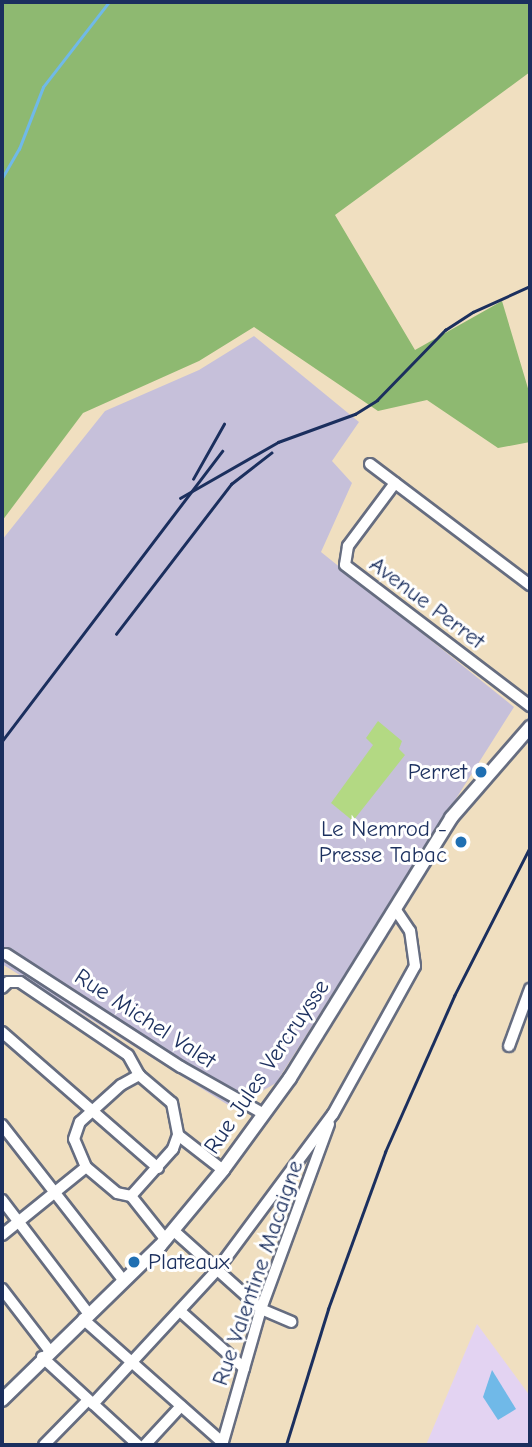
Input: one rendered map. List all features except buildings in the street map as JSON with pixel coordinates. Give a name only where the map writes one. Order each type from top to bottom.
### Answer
[{"type":"main road","name":"Rue Jules Vercruysse","points":[[2,1400],[45,1354],[170,1235],[223,1170],[264,1114],[396,910],[451,818],[530,727]]},
{"type":"street","points":[[370,464],[530,585]]},
{"type":"street","name":"Avenue Perret","points":[[395,483],[348,546],[345,565],[530,706]]},
{"type":"street","points":[[44,1445],[132,1362],[217,1270],[333,1114],[415,966],[410,931],[396,910]]},
{"type":"street","name":"Rue Michel Valet","points":[[6,954],[181,1067],[264,1114]]},
{"type":"street","points":[[2,988],[8,982],[20,982],[128,1055],[139,1075],[172,1103],[178,1135],[223,1170]]},
{"type":"street","points":[[509,1046],[530,993]]},
{"type":"street","points":[[2,1032],[95,1109],[158,1168]]},
{"type":"street","points":[[139,1075],[80,1122],[74,1139],[86,1167],[117,1193],[131,1196],[170,1235],[217,1270],[261,1309],[291,1322]]},
{"type":"street","name":"Rue Valentine Macaigne","points":[[223,1444],[261,1309],[333,1114]]},
{"type":"street","points":[[2,1125],[124,1281]]},
{"type":"street","points":[[131,1196],[158,1168],[178,1135]]},
{"type":"street","points":[[2,1235],[86,1167]]},
{"type":"street","points":[[2,1200],[85,1316],[223,1444]]},
{"type":"street","points":[[4,1295],[45,1354],[90,1402],[138,1445]]},
{"type":"street","points":[[180,1311],[244,1368]]},
{"type":"street","points":[[145,1445],[181,1406]]},
{"type":"street","points":[[120,1445],[129,1437]]},
{"type":"shaded area","points":[[254,336],[359,422],[332,461],[352,483],[321,552],[514,707],[276,1083],[233,1108],[2,964],[2,540],[105,411],[199,370]]},
{"type":"shaded area","points":[[477,1324],[530,1396],[530,1445],[426,1445]]},
{"type":"green space","points":[[2,2],[530,2],[530,72],[335,215],[415,350],[502,301],[530,395],[530,442],[498,448],[427,400],[378,411],[254,327],[199,361],[83,413],[2,521]]},
{"type":"green space","points":[[378,721],[402,741],[399,749],[405,755],[353,821],[331,803],[373,745],[366,738]]},
{"type":"water","points":[[492,1370],[516,1409],[498,1420],[483,1397]]},
{"type":"waterway","points":[[2,178],[19,149],[43,87],[109,2]]},
{"type":"railway","points":[[180,498],[278,442],[355,414],[377,400],[445,330],[473,312],[530,286]]},
{"type":"railway","points":[[193,479],[224,424]]},
{"type":"railway","points":[[2,741],[222,451]]},
{"type":"railway","points":[[116,634],[231,484],[271,453]]},
{"type":"railway","points":[[286,1445],[328,1309],[385,1152],[454,996],[530,847]]},
{"type":"place","name":"Perret","points":[[481,772]]},
{"type":"place","name":"Le Nemrod - Presse Tabac","points":[[461,842]]},
{"type":"place","name":"Plateaux","points":[[134,1262]]}]
